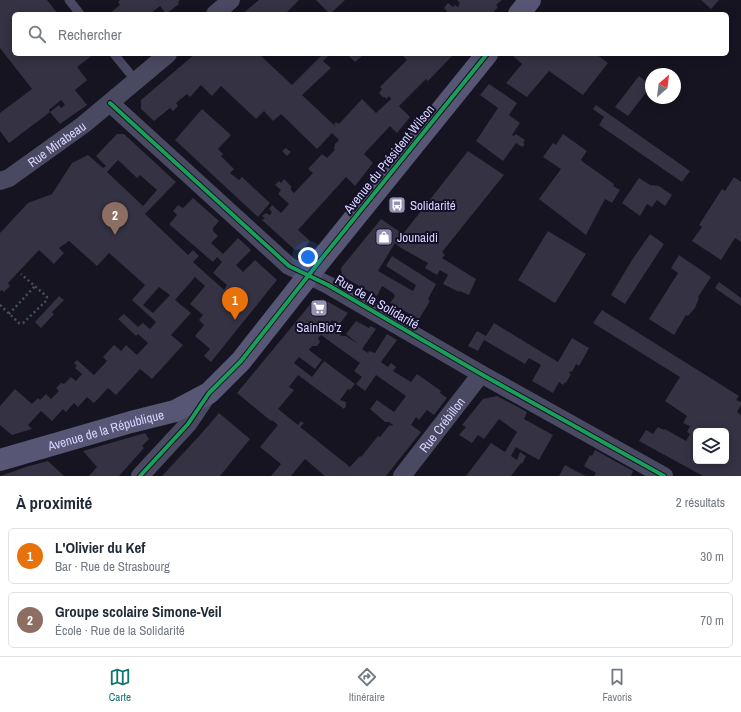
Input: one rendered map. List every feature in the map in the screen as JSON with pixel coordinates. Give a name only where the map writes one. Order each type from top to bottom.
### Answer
[{"type":"street","points":[[217,12],[231,0]]},
{"type":"street","points":[[521,12],[530,0]]},
{"type":"street","name":"Rue Mirabeau","points":[[0,181],[9,178],[83,125],[166,56]]},
{"type":"street","name":"Avenue du Président Wilson","points":[[209,393],[241,361],[485,56]]},
{"type":"street","name":"Rue de la Solidarité","points":[[110,103],[289,266],[328,285],[481,374],[664,476]]},
{"type":"street","name":"Rue Crébillon","points":[[402,476],[481,374]]},
{"type":"street","points":[[140,476],[188,424],[209,393]]},
{"type":"street","name":"Avenue de la République","points":[[0,460],[131,422],[175,411],[209,393]]},
{"type":"street","points":[[160,415],[170,429],[173,440]]},
{"type":"lane","points":[[69,0],[78,12]]},
{"type":"lane","points":[[116,56],[136,81]]},
{"type":"path","points":[[0,306],[19,323],[23,323],[46,301],[45,295],[21,274]]},
{"type":"path","points":[[9,314],[35,286]]},
{"type":"building","points":[[0,0],[47,0],[56,12],[12,12],[12,56],[91,56],[77,67],[87,80],[75,90],[87,105],[60,124],[50,112],[9,143],[0,131],[0,113],[32,89],[0,48]],"holes":[[[61,100],[65,105],[61,108],[59,105],[50,112],[49,110]]]},
{"type":"building","points":[[120,0],[180,0],[178,2],[179,4],[169,12],[164,12],[160,6],[152,12],[111,12],[120,5],[118,2]]},
{"type":"building","points":[[259,0],[299,0],[287,12],[244,12]]},
{"type":"building","points":[[316,0],[345,0],[332,12],[328,12]]},
{"type":"building","points":[[457,0],[502,0],[496,5],[498,7],[494,12],[446,12],[447,11],[444,8],[448,3],[453,7],[455,5],[458,7],[460,3]]},
{"type":"building","points":[[701,0],[719,0],[711,9]]},
{"type":"building","points":[[193,56],[261,56],[292,85],[321,56],[328,56],[323,61],[331,68],[302,95],[336,127],[334,124],[336,122],[339,124],[362,99],[376,113],[391,99],[389,96],[386,99],[379,93],[382,89],[380,87],[407,60],[403,56],[452,56],[428,81],[426,79],[399,106],[410,117],[397,133],[390,126],[364,154],[373,163],[355,186],[346,177],[298,230],[310,241],[304,249],[295,250],[262,220],[265,218],[262,216],[266,213],[270,215],[272,212],[269,209],[272,205],[281,213],[289,204],[278,194],[281,190],[275,185],[279,181],[281,183],[284,179],[291,186],[291,190],[294,193],[313,173],[308,169],[322,154],[327,158],[335,150],[335,144],[339,140],[332,133],[317,149],[281,114],[273,121],[264,111],[256,119],[221,86],[212,96],[201,85],[190,97],[187,94],[176,103],[178,106],[173,111],[170,108],[154,121],[141,109],[141,100]]},
{"type":"building","points":[[349,56],[362,56],[355,62]]},
{"type":"building","points":[[513,56],[599,56],[608,63],[583,95],[549,71],[527,97],[506,83],[522,64]]},
{"type":"building","points":[[639,76],[645,81],[645,94],[628,116],[615,107]]},
{"type":"building","points":[[489,84],[517,103],[509,115],[520,123],[512,135],[514,136],[516,134],[525,140],[523,143],[525,144],[522,147],[516,143],[503,161],[476,141],[498,108],[480,95]]},
{"type":"building","points":[[596,105],[690,171],[682,182],[599,125],[604,117],[593,109]]},
{"type":"building","points":[[202,109],[231,135],[218,149],[223,154],[221,156],[234,169],[230,173],[239,180],[242,177],[270,203],[258,217],[175,140]]},
{"type":"building","points":[[117,134],[124,134],[176,182],[145,214],[188,255],[193,250],[199,256],[193,262],[224,290],[227,285],[213,273],[222,262],[217,257],[213,262],[170,225],[177,215],[173,211],[178,205],[183,208],[193,198],[219,221],[213,228],[213,231],[218,236],[211,243],[223,254],[238,238],[251,250],[236,265],[243,272],[255,260],[277,280],[211,362],[204,356],[210,349],[195,336],[204,325],[199,320],[203,315],[190,304],[205,286],[195,277],[175,300],[191,313],[171,335],[183,345],[152,379],[140,369],[116,395],[108,388],[94,403],[87,397],[78,407],[74,403],[66,412],[63,409],[52,421],[41,411],[28,425],[32,429],[12,435],[0,425],[0,406],[15,389],[32,404],[38,398],[40,400],[46,394],[51,399],[59,391],[56,388],[61,383],[64,384],[71,377],[76,381],[82,374],[75,368],[77,366],[74,363],[77,360],[94,375],[107,361],[103,357],[114,345],[121,351],[126,345],[137,355],[148,343],[138,334],[136,336],[118,319],[124,314],[138,327],[143,323],[150,329],[156,322],[132,300],[145,285],[109,253],[97,266],[69,241],[59,248],[64,253],[54,264],[39,250],[8,283],[10,286],[4,292],[2,290],[0,291],[0,233],[28,203],[52,194],[72,163],[88,155],[103,168],[106,166],[96,156]],"holes":[[[118,160],[137,178],[140,175],[157,190],[143,206],[107,172]],[[159,287],[170,295],[153,313],[143,305]]]},
{"type":"building","points":[[563,134],[587,151],[581,160],[583,162],[620,190],[612,203],[605,199],[586,235],[539,199],[561,169],[543,157],[553,143],[556,145]]},
{"type":"building","points":[[286,148],[291,152],[287,156],[282,151]]},
{"type":"building","points":[[468,151],[504,175],[442,252],[445,255],[442,258],[476,279],[469,295],[443,284],[448,275],[440,270],[437,275],[425,268],[428,263],[395,243],[378,271],[413,291],[416,285],[386,266],[392,256],[436,284],[428,299],[430,301],[419,319],[390,303],[395,296],[382,286],[377,296],[342,276],[341,268],[381,219],[403,234]]},
{"type":"building","points":[[734,177],[741,182],[741,242],[735,238],[721,260],[692,241],[702,227],[699,225],[722,189],[725,191]]},
{"type":"building","points":[[639,178],[650,185],[659,186],[672,195],[665,206],[657,200],[652,207],[647,204],[640,216],[622,203]]},
{"type":"building","points":[[548,231],[586,254],[555,303],[518,280]]},
{"type":"building","points":[[650,234],[664,244],[625,304],[611,295]]},
{"type":"building","points":[[679,255],[711,277],[698,297],[699,298],[695,308],[688,316],[686,315],[674,335],[649,319],[678,273],[671,268]]},
{"type":"building","points":[[719,282],[741,298],[741,306],[715,288]]},
{"type":"building","points":[[59,296],[64,300],[52,312],[54,314],[41,328],[35,322]]},
{"type":"building","points":[[323,299],[348,313],[339,325],[332,320],[324,331],[327,334],[331,328],[342,336],[346,336],[358,344],[346,334],[356,321],[369,328],[371,326],[376,329],[362,349],[368,353],[369,351],[375,353],[387,334],[397,340],[381,362],[388,367],[391,363],[396,367],[393,371],[411,382],[417,374],[441,391],[440,393],[447,398],[434,415],[427,410],[419,420],[416,417],[411,425],[421,432],[386,476],[325,476],[305,459],[291,476],[271,476],[281,464],[260,447],[278,425],[237,393],[313,301]],"holes":[[[321,335],[360,363],[354,371],[362,377],[356,384],[365,391],[376,375],[406,396],[394,412],[377,400],[370,409],[385,422],[389,422],[393,425],[389,426],[380,437],[378,436],[361,457],[360,456],[350,467],[300,427],[304,423],[301,421],[298,425],[278,409],[294,390],[289,387],[298,375],[344,409],[346,406],[346,402],[340,400],[348,389],[350,390],[355,384],[324,361],[312,377],[294,363],[299,357],[315,369],[322,360],[309,350],[312,346],[317,346],[320,342],[318,338]]]},
{"type":"building","points":[[602,310],[739,396],[736,400],[741,402],[737,412],[741,415],[741,476],[703,476],[639,441],[646,430],[653,434],[658,427],[664,430],[665,429],[686,441],[690,434],[687,432],[690,426],[683,423],[687,416],[665,401],[680,377],[593,323]]},
{"type":"building","points":[[494,323],[558,362],[572,338],[589,348],[579,366],[576,364],[572,372],[571,371],[569,373],[571,374],[566,383],[565,382],[563,385],[559,382],[553,393],[532,381],[541,365],[529,358],[525,364],[484,340],[478,351],[468,346],[477,331],[486,336]]},
{"type":"building","points":[[497,396],[527,412],[524,419],[553,435],[539,460],[516,447],[511,456],[517,460],[520,452],[526,456],[522,464],[521,463],[511,476],[466,476],[491,443],[505,452],[517,432],[499,419],[484,439],[478,435],[472,443],[459,435],[466,427],[462,425],[483,399]]},
{"type":"building","points":[[219,413],[250,439],[220,476],[162,476],[201,434]]},
{"type":"building","points":[[145,433],[149,439],[142,446],[144,448],[119,476],[89,476],[97,467],[83,451]]},
{"type":"building","points":[[595,450],[633,471],[631,476],[594,476],[596,473],[584,466],[590,455],[592,456]]},
{"type":"building","points":[[48,461],[64,476],[0,476],[29,466]]},
{"type":"building","points":[[565,465],[574,470],[586,476],[559,476]]},
{"type":"cycle path","points":[[140,476],[188,424],[209,393],[241,361],[485,56]]},
{"type":"cycle path","points":[[110,103],[289,266],[328,285],[481,374],[664,476]]},
{"type":"place","name":"Solidarité","points":[[397,205]]},
{"type":"place","name":"Groupe scolaire Simone-Veil","points":[[115,235]]},
{"type":"place","name":"Jounaidi","points":[[384,237]]},
{"type":"place","name":"SainBio'z","points":[[319,308]]},
{"type":"place","name":"L'Olivier du Kef","points":[[235,320]]}]
